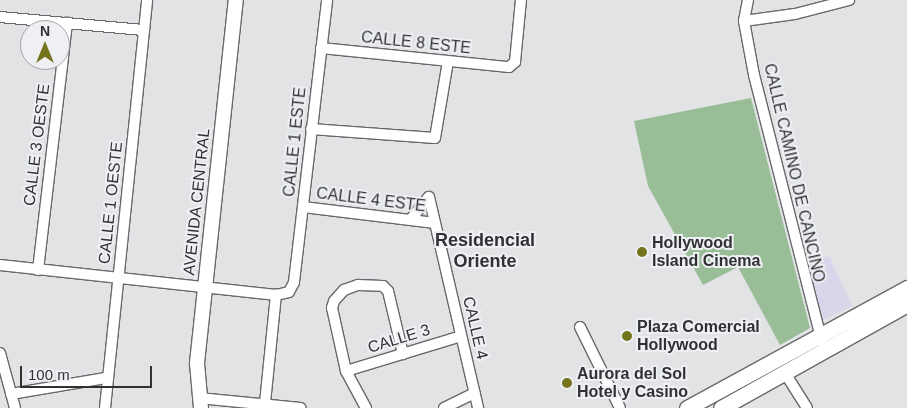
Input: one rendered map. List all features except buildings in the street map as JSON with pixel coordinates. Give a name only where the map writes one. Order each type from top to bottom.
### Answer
[{"type":"main road","name":"AVENIDA CENTRAL","points":[[200,403],[197,363],[236,0]]},
{"type":"main road","points":[[687,408],[907,288]]},
{"type":"main road","points":[[724,407],[907,304]]},
{"type":"street","name":"CALLE 1 OESTE","points":[[105,408],[106,378],[119,280],[146,0]]},
{"type":"street","name":"CALLE 1 ESTE","points":[[276,295],[289,292],[293,287],[327,0]]},
{"type":"street","name":"CALLE 8 ESTE","points":[[321,48],[509,67],[515,62],[521,0]]},
{"type":"street","name":"CALLE CAMINO DE CANCINO","points":[[748,0],[744,20],[754,75],[818,336],[827,349]]},
{"type":"street","points":[[744,20],[795,14],[849,0]]},
{"type":"street","points":[[0,17],[34,20]]},
{"type":"street","points":[[70,23],[144,30]]},
{"type":"street","points":[[311,129],[435,138],[448,61]]},
{"type":"street","name":"CALLE 3 OESTE","points":[[38,270],[61,70]]},
{"type":"street","name":"CALLE 4","points":[[411,219],[429,197],[478,408]]},
{"type":"street","name":"CALLE 4 ESTE","points":[[303,207],[435,223]]},
{"type":"street","points":[[0,265],[119,280],[276,295],[265,403]]},
{"type":"street","points":[[366,408],[346,372],[332,308],[334,301],[344,290],[358,285],[383,286],[388,291],[403,354]]},
{"type":"street","points":[[580,327],[620,408]]},
{"type":"street","name":"CALLE 3","points":[[346,372],[461,336]]},
{"type":"street","points":[[0,353],[15,408]]},
{"type":"street","points":[[785,373],[807,408]]},
{"type":"street","points":[[11,394],[106,378]]},
{"type":"street","points":[[444,408],[475,393]]},
{"type":"street","points":[[200,403],[265,403],[301,408]]},
{"type":"shaded area","points":[[829,256],[852,306],[821,321],[807,263]]},
{"type":"green space","points":[[751,98],[810,328],[780,345],[738,267],[703,285],[648,186],[634,121]]},
{"type":"place","name":"Hollywood Island Cinema","points":[[642,252]]},
{"type":"place","name":"Plaza Comercial Hollywood","points":[[627,336]]},
{"type":"place","name":"Aurora del Sol Hotel y Casino","points":[[567,383]]},
{"type":"district","name":"Residencial Oriente","points":[[485,251]]}]
